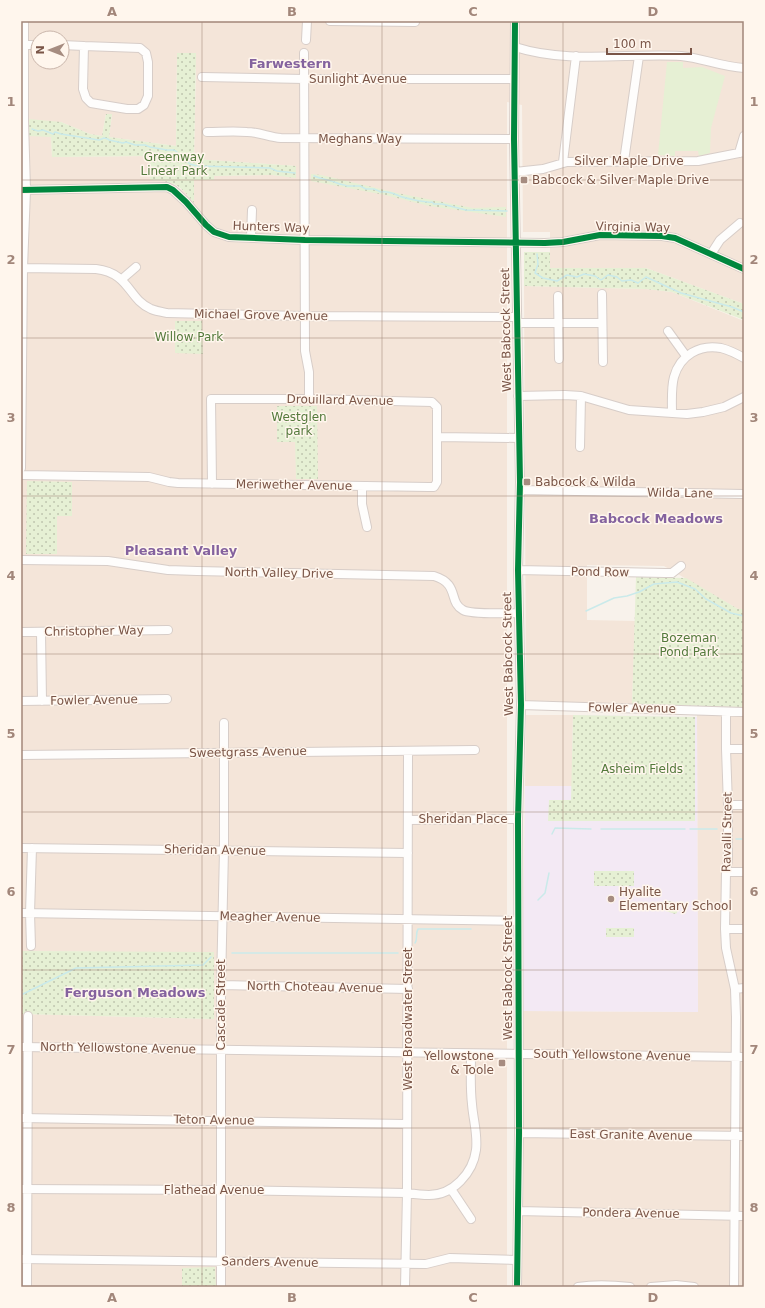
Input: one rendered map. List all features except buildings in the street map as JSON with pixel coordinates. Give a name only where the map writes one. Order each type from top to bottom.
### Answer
[{"type":"street","points":[[21,468],[24,21]]},
{"type":"street","points":[[306,21],[306,40]]},
{"type":"street","points":[[330,21],[415,22]]},
{"type":"street","name":"West Babcock Street","points":[[515,21],[514,139],[520,490],[518,570],[521,705],[518,819],[519,1133],[517,1287]]},
{"type":"street","points":[[70,45],[140,48],[146,54],[148,62],[148,96],[144,105],[138,109],[127,109],[91,104],[86,98],[84,89],[84,46]]},
{"type":"street","points":[[515,47],[543,53],[576,56],[692,58],[726,66],[744,68]]},
{"type":"street","points":[[304,54],[305,351],[309,372],[309,399]]},
{"type":"street","points":[[563,162],[576,56]]},
{"type":"street","points":[[624,161],[639,56]]},
{"type":"street","name":"Sunlight Avenue","points":[[202,77],[304,79],[514,79]]},
{"type":"street","name":"Meghans Way","points":[[207,132],[247,132],[258,133],[270,137],[304,138],[514,139]]},
{"type":"street","points":[[742,152],[744,136]]},
{"type":"street","name":"Silver Maple Drive","points":[[515,172],[544,169],[563,162],[698,160],[742,152]]},
{"type":"street","name":"Hunters Way","points":[[23,190],[167,187],[173,190],[186,202],[214,232],[229,237],[305,240],[516,243]]},
{"type":"street","points":[[251,238],[252,210]]},
{"type":"street","points":[[711,254],[720,240],[740,223]]},
{"type":"street","name":"Virginia Way","points":[[516,243],[563,242],[600,235],[662,236],[675,238],[744,269]]},
{"type":"street","points":[[122,279],[136,267]]},
{"type":"street","name":"Michael Grove Avenue","points":[[22,268],[96,269],[107,271],[122,279],[142,302],[152,310],[159,312],[602,323]]},
{"type":"street","points":[[602,294],[603,362]]},
{"type":"street","points":[[558,296],[558,359]]},
{"type":"street","points":[[668,331],[686,356]]},
{"type":"street","points":[[672,413],[674,378],[676,370],[686,356],[703,348],[710,347],[722,348],[744,358]]},
{"type":"street","points":[[518,396],[565,394],[581,396],[629,410],[687,414],[724,407],[744,397]]},
{"type":"street","points":[[580,447],[581,396]]},
{"type":"street","name":"Drouillard Avenue","points":[[212,484],[211,399],[309,399],[432,402],[437,407],[436,437]]},
{"type":"street","points":[[436,437],[519,438]]},
{"type":"street","name":"Meriwether Avenue","points":[[21,475],[149,477],[169,482],[212,484],[434,487],[437,482],[436,437]]},
{"type":"street","points":[[362,486],[362,504],[367,527]]},
{"type":"street","name":"Wilda Lane","points":[[520,490],[744,494]]},
{"type":"street","name":"North Valley Drive","points":[[21,560],[108,561],[168,570],[197,572],[434,576],[442,578],[450,585],[455,600],[464,611],[477,613],[519,613]]},
{"type":"street","name":"Pond Row","points":[[518,570],[672,573],[681,566]]},
{"type":"street","name":"Christopher Way","points":[[21,632],[168,630]]},
{"type":"street","points":[[41,632],[42,701]]},
{"type":"street","name":"Fowler Avenue","points":[[21,701],[167,699]]},
{"type":"street","name":"Fowler Avenue","points":[[521,705],[744,712]]},
{"type":"street","name":"Ravalli Street","points":[[726,712],[728,860],[726,872],[725,929],[726,948],[734,990],[740,1057],[740,1136],[735,1216],[734,1287]]},
{"type":"street","name":"Cascade Street","points":[[221,1287],[221,985],[224,850],[224,723]]},
{"type":"street","points":[[726,749],[744,749]]},
{"type":"street","name":"Sweetgrass Avenue","points":[[21,756],[475,750]]},
{"type":"street","name":"West Broadwater Street","points":[[405,1287],[408,1053],[408,751]]},
{"type":"street","points":[[728,805],[744,806]]},
{"type":"street","name":"Sheridan Place","points":[[408,820],[518,819]]},
{"type":"street","name":"Sheridan Avenue","points":[[21,848],[408,853]]},
{"type":"street","points":[[31,946],[30,913],[32,848]]},
{"type":"street","points":[[726,872],[744,872]]},
{"type":"street","name":"Meagher Avenue","points":[[21,913],[518,921]]},
{"type":"street","points":[[725,929],[744,929]]},
{"type":"street","name":"North Choteau Avenue","points":[[221,985],[408,989]]},
{"type":"street","points":[[734,990],[744,988]]},
{"type":"street","points":[[27,1287],[24,1259],[24,1190],[25,1047],[28,1016]]},
{"type":"street","name":"North Yellowstone Avenue","points":[[25,1047],[408,1053]]},
{"type":"street","name":"South Yellowstone Avenue","points":[[408,1053],[740,1057]]},
{"type":"street","points":[[471,1054],[471,1094],[476,1128],[476,1150],[471,1166],[463,1179],[451,1189],[471,1219]]},
{"type":"street","name":"Teton Avenue","points":[[25,1118],[406,1124]]},
{"type":"street","name":"East Granite Avenue","points":[[519,1133],[740,1136]]},
{"type":"street","name":"Flathead Avenue","points":[[24,1190],[220,1190],[407,1193],[430,1195],[451,1189]]},
{"type":"street","name":"Pondera Avenue","points":[[518,1211],[744,1216]]},
{"type":"street","name":"Sanders Avenue","points":[[24,1259],[405,1264],[426,1264],[450,1258],[517,1260]]},
{"type":"street","points":[[578,1287],[609,1285],[630,1287]]},
{"type":"street","points":[[651,1287],[676,1285],[694,1287]]},
{"type":"shaded area","points":[[21,21],[744,21],[744,304],[646,268],[550,268],[550,232],[523,232],[522,105],[507,102],[507,1287],[21,1287],[21,1014],[213,1019],[214,953],[21,951]],"holes":[[[177,53],[196,69],[194,159],[296,166],[296,177],[272,175],[214,176],[213,180],[194,180],[194,202],[185,192],[172,183],[150,180],[149,156],[52,157],[51,137],[61,122],[90,134],[102,136],[106,114],[112,115],[109,137],[176,146]]]},
{"type":"shaded area","points":[[524,286],[646,289],[672,292],[744,321],[744,609],[738,609],[664,566],[587,565],[587,620],[635,621],[632,704],[526,701]]},
{"type":"shaded area","points":[[697,706],[744,707],[744,1287],[522,1287],[522,1011],[698,1012]]},
{"type":"shaded area","points":[[526,715],[573,715],[572,787],[525,786]]},
{"type":"shaded area","name":"Hyalite Elementary School","points":[[573,715],[697,717],[698,1012],[522,1011],[525,786],[572,786]]},
{"type":"green space","name":"Greenway Linear Park","points":[[177,53],[196,53],[194,159],[296,166],[296,178],[272,175],[214,176],[214,180],[194,180],[194,203],[180,188],[175,185],[165,181],[150,180],[149,156],[52,157],[51,137],[29,136],[29,119],[61,122],[90,134],[102,136],[106,114],[112,114],[109,137],[176,146]]},
{"type":"green space","points":[[667,62],[683,62],[683,68],[702,67],[725,76],[711,128],[710,153],[699,156],[698,151],[675,151],[675,156],[658,155]]},
{"type":"green space","points":[[311,174],[473,208],[506,207],[506,217],[429,206],[385,195],[311,181]]},
{"type":"green space","points":[[524,252],[550,252],[550,268],[646,268],[744,304],[744,320],[672,292],[646,289],[524,286]]},
{"type":"green space","name":"Willow Park","points":[[175,321],[202,321],[203,354],[175,353]]},
{"type":"green space","name":"Westglen park","points":[[277,406],[317,406],[318,479],[296,479],[295,442],[277,442]]},
{"type":"green space","points":[[27,481],[72,482],[72,516],[57,516],[57,554],[26,554]]},
{"type":"green space","name":"Bozeman Pond Park","points":[[636,577],[686,578],[738,609],[744,609],[744,707],[632,704]]},
{"type":"green space","name":"Asheim Fields","points":[[573,715],[695,717],[695,821],[548,821],[549,800],[571,800]]},
{"type":"green space","points":[[594,871],[634,871],[634,886],[594,886]]},
{"type":"green space","points":[[666,901],[671,901],[675,904],[677,913],[675,914],[666,911]]},
{"type":"green space","points":[[606,928],[634,928],[634,937],[606,937]]},
{"type":"green space","points":[[21,951],[214,952],[214,1019],[21,1014]]},
{"type":"green space","points":[[215,1267],[216,1287],[182,1287],[182,1268]]},
{"type":"waterway","points":[[32,129],[38,131],[43,130],[53,134],[55,132],[99,140],[104,138],[123,143],[126,142],[135,145],[145,145],[174,150],[177,152]]},
{"type":"waterway","points":[[181,156],[190,164],[197,166],[270,168],[277,171],[295,173]]},
{"type":"waterway","points":[[314,176],[347,186],[360,186],[366,189],[389,192],[409,199],[432,202],[434,204],[442,204],[466,210],[507,211]]},
{"type":"waterway","points":[[537,254],[538,264],[535,273],[543,278],[557,281],[567,275],[577,277],[584,274],[595,276],[601,280],[608,275],[617,277],[622,281],[631,280],[638,283],[646,277],[681,293],[732,307],[744,312]]},
{"type":"waterway","points":[[586,611],[614,598],[639,592],[654,584],[677,582],[695,589],[706,599],[731,613],[744,616]]},
{"type":"waterway","points":[[552,834],[555,828],[591,829]]},
{"type":"waterway","points":[[601,829],[685,829]]},
{"type":"waterway","points":[[690,829],[717,829]]},
{"type":"waterway","points":[[736,839],[744,839]]},
{"type":"waterway","points":[[538,900],[545,893],[549,873]]},
{"type":"waterway","points":[[415,943],[418,929],[471,929]]},
{"type":"waterway","points":[[232,953],[398,953]]},
{"type":"waterway","points":[[21,995],[76,968],[203,965],[211,957]]},
{"type":"cycle path","points":[[515,21],[514,139],[520,482],[518,570],[521,705],[518,819],[519,1133],[517,1287]]},
{"type":"cycle path","points":[[21,190],[167,187],[173,190],[186,202],[214,232],[229,237],[305,240],[545,243],[563,242],[600,235],[662,236],[675,238],[744,269]]},
{"type":"place","name":"Babcock & Silver Maple Drive","points":[[524,180]]},
{"type":"place","name":"Babcock & Wilda","points":[[527,482]]},
{"type":"place","name":"Hyalite Elementary School","points":[[611,899]]},
{"type":"place","name":"Yellowstone & Toole","points":[[502,1063]]},
{"type":"district","name":"Farwestern","points":[[290,63]]},
{"type":"district","name":"Babcock Meadows","points":[[656,518]]},
{"type":"district","name":"Pleasant Valley","points":[[181,550]]},
{"type":"district","name":"Ferguson Meadows","points":[[135,992]]}]
